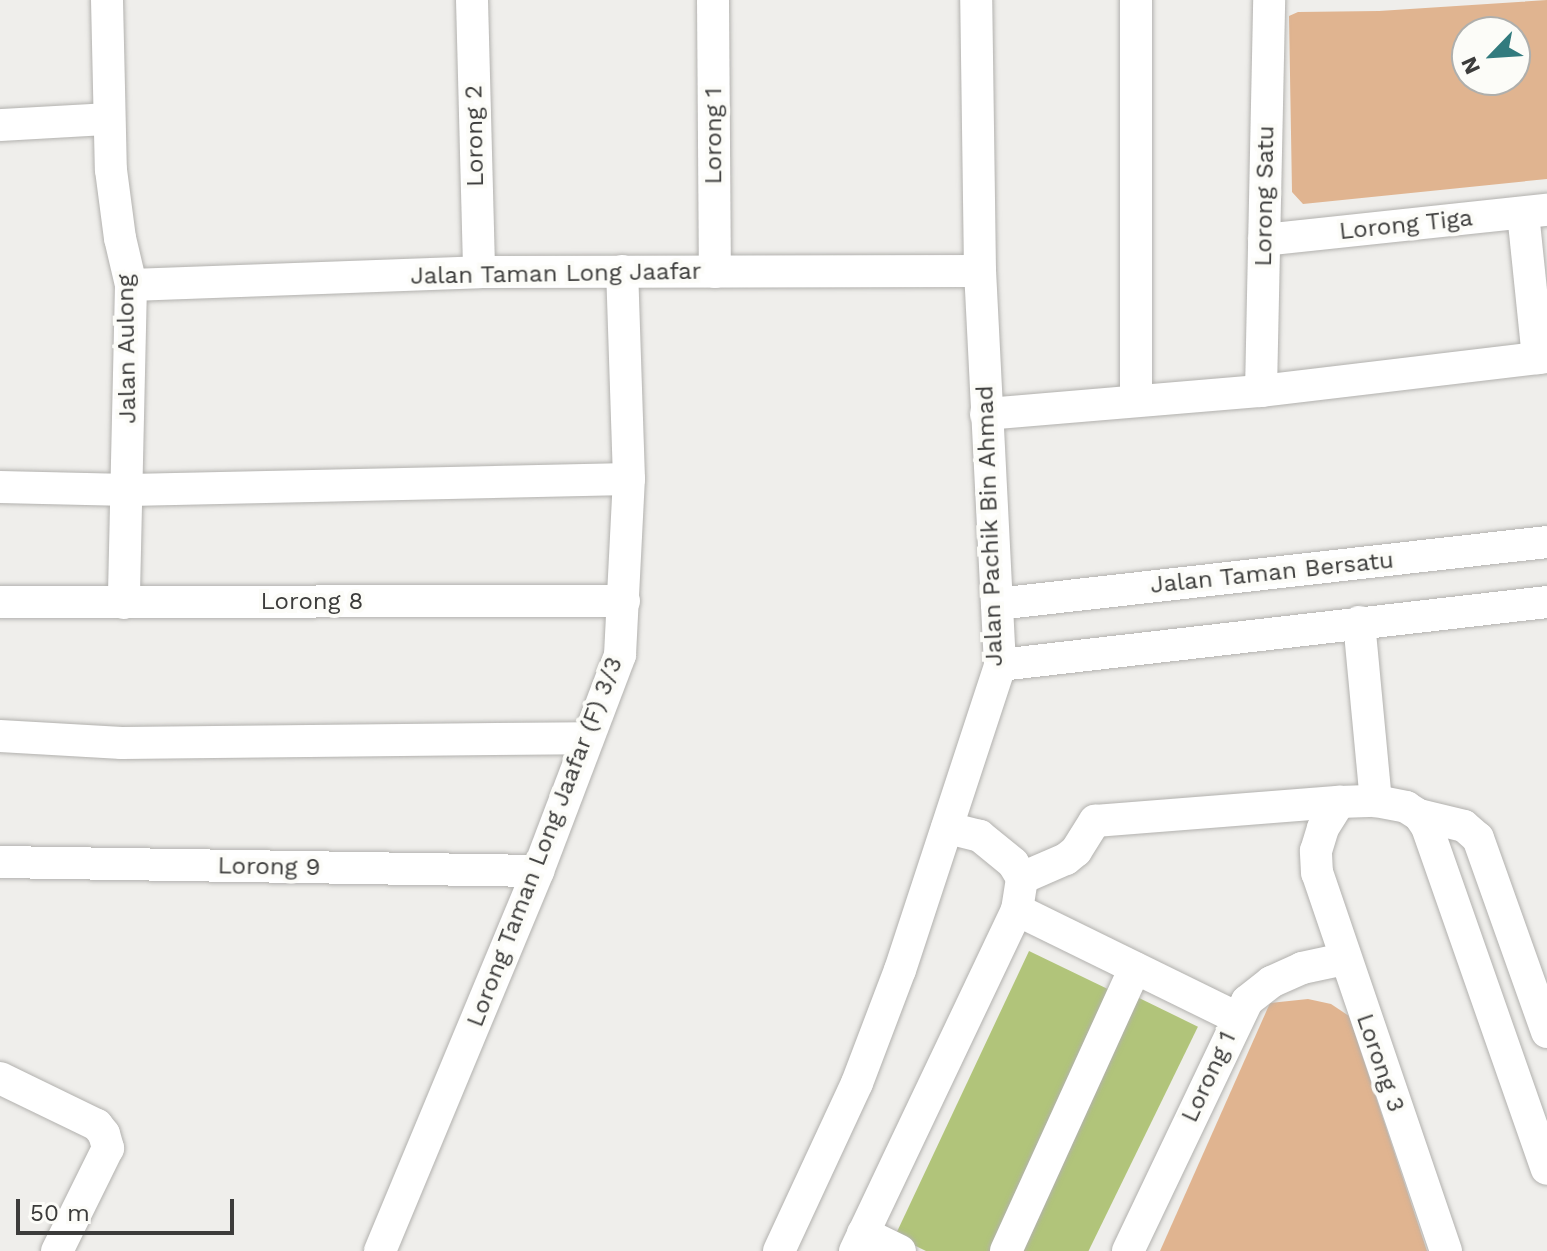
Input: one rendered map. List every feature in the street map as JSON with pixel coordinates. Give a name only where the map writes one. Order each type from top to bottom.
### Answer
[{"type":"street","name":"Jalan Aulong","points":[[107,0],[107,119],[120,238],[131,285],[129,490],[124,603]]},
{"type":"street","name":"Lorong 2","points":[[472,0],[479,272]]},
{"type":"street","name":"Lorong 1","points":[[713,0],[715,272]]},
{"type":"street","name":"Jalan Pachik Bin Ahmad","points":[[779,1251],[857,1083],[947,828],[1000,665],[980,271],[976,0]]},
{"type":"street","points":[[1136,0],[1136,400]]},
{"type":"street","name":"Lorong Satu","points":[[1261,391],[1269,0]]},
{"type":"street","points":[[0,125],[107,119]]},
{"type":"street","points":[[986,414],[1261,391],[1543,357],[1535,212]]},
{"type":"street","name":"Lorong Tiga","points":[[1264,240],[1535,212]]},
{"type":"street","name":"Lorong Taman Long Jaafar (F) 3/3","points":[[380,1251],[538,871],[585,738],[620,655],[629,479],[622,271]]},
{"type":"street","name":"Jalan Taman Long Jaafar","points":[[131,285],[479,272],[980,271]]},
{"type":"street","points":[[0,487],[129,490],[629,479]]},
{"type":"street","name":"Jalan Taman Bersatu","points":[[997,604],[1547,542]]},
{"type":"street","name":"Lorong 8","points":[[0,602],[624,601]]},
{"type":"street","points":[[1000,665],[1547,602]]},
{"type":"street","points":[[1359,622],[1376,801]]},
{"type":"street","points":[[0,736],[122,743],[585,738]]},
{"type":"street","points":[[1022,878],[1066,859],[1076,851],[1095,821],[1339,802],[1376,801],[1406,807],[1419,815],[1464,826],[1478,838],[1547,1032]]},
{"type":"street","name":"Lorong 3","points":[[1339,802],[1323,828],[1316,851],[1317,873],[1446,1251]]},
{"type":"street","points":[[1419,815],[1427,827],[1547,1169]]},
{"type":"street","points":[[900,1251],[859,1242],[1017,910],[1022,878],[1013,863],[980,836],[947,828]]},
{"type":"street","name":"Lorong 9","points":[[0,862],[538,871]]},
{"type":"street","points":[[1017,910],[1237,1018]]},
{"type":"street","name":"Lorong 1","points":[[1128,1251],[1247,1001],[1271,982],[1302,968],[1344,959]]},
{"type":"street","points":[[1006,1251],[1135,968]]},
{"type":"street","points":[[0,1078],[97,1125],[104,1134],[108,1148],[57,1251]]},
{"type":"shaded area","points":[[1547,0],[1547,179],[1303,204],[1292,192],[1289,16],[1298,12],[1379,11]]},
{"type":"shaded area","points":[[1308,999],[1331,1004],[1349,1016],[1427,1251],[1160,1251],[1270,1003]]},
{"type":"building","points":[[1029,951],[1116,993],[995,1251],[926,1251],[895,1236]]},
{"type":"building","points":[[1135,996],[1198,1027],[1089,1251],[1011,1250]]}]
